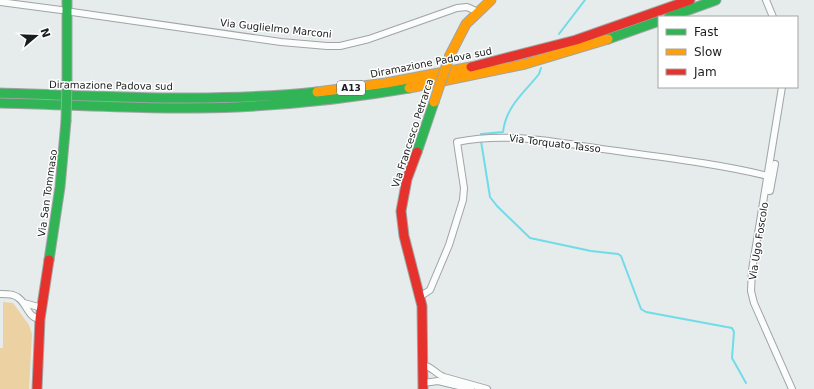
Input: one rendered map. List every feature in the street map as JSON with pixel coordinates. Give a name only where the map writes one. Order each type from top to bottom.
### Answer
[{"type":"main road","name":"Via San Tommaso","points":[[37,389],[40,319],[60,187],[66,121],[68,0]]},
{"type":"main road","points":[[476,11],[491,0]]},
{"type":"main road","name":"Diramazione Padova sud","points":[[0,93],[182,97],[270,95],[359,87],[445,73],[524,54],[575,40],[690,0]]},
{"type":"main road","points":[[673,16],[716,0]]},
{"type":"main road","name":"Via Francesco Petrarca","points":[[423,386],[421,296],[404,236],[402,211],[407,179],[450,54],[462,29],[476,11]]},
{"type":"main road","name":"Diramazione Padova sud","points":[[0,103],[214,106],[269,105],[363,95],[448,81],[526,64],[658,21]]},
{"type":"street","points":[[766,0],[772,16]]},
{"type":"street","points":[[0,2],[61,10]]},
{"type":"street","name":"Via Guglielmo Marconi","points":[[72,12],[281,42],[340,46],[370,39],[457,8],[467,7],[476,11]]},
{"type":"street","name":"Via Ugo Foscolo","points":[[782,88],[752,270],[751,291],[792,389]]},
{"type":"street","name":"Via Torquato Tasso","points":[[421,296],[430,290],[449,245],[463,200],[464,188],[457,142],[479,138],[507,137],[551,141],[682,159],[768,176]]},
{"type":"street","points":[[766,191],[770,191],[775,164]]},
{"type":"street","points":[[0,294],[13,295],[24,303],[42,308]]},
{"type":"street","points":[[24,303],[31,315],[40,319]]},
{"type":"street","points":[[423,365],[430,367],[438,375],[487,389]]},
{"type":"street","points":[[423,386],[438,381],[471,389]]},
{"type":"shaded area","points":[[3,302],[13,303],[29,325],[32,334],[29,389],[0,389],[0,348],[3,348]]},
{"type":"waterway","points":[[559,34],[585,0]]},
{"type":"waterway","points":[[481,134],[503,132],[508,115],[516,100],[539,74],[541,68]]},
{"type":"waterway","points":[[481,141],[490,197],[497,206],[530,238],[591,251],[618,254],[621,256],[641,309],[646,312],[732,328],[734,332],[732,358],[746,383]]},
{"type":"traffic: fast","points":[[67,0],[67,82]]},
{"type":"traffic: fast","points":[[672,16],[716,0]]},
{"type":"traffic: fast","points":[[608,39],[658,21]]},
{"type":"traffic: fast","points":[[66,121],[67,82]]},
{"type":"traffic: fast","points":[[0,103],[148,108],[237,107],[323,100],[409,88]]},
{"type":"traffic: fast","points":[[0,93],[198,98],[317,92]]},
{"type":"traffic: fast","points":[[417,152],[434,102]]},
{"type":"traffic: fast","points":[[49,260],[60,187],[66,121]]},
{"type":"traffic: slow","points":[[450,55],[466,24],[491,0]]},
{"type":"traffic: slow","points":[[409,88],[525,64],[608,39]]},
{"type":"traffic: slow","points":[[434,102],[450,55]]},
{"type":"traffic: slow","points":[[317,92],[386,83],[471,67]]},
{"type":"traffic: jam","points":[[471,67],[576,40],[690,0]]},
{"type":"traffic: jam","points":[[417,152],[407,179],[401,211],[404,236],[422,306],[423,389]]},
{"type":"traffic: jam","points":[[37,389],[40,319],[49,260]]}]
